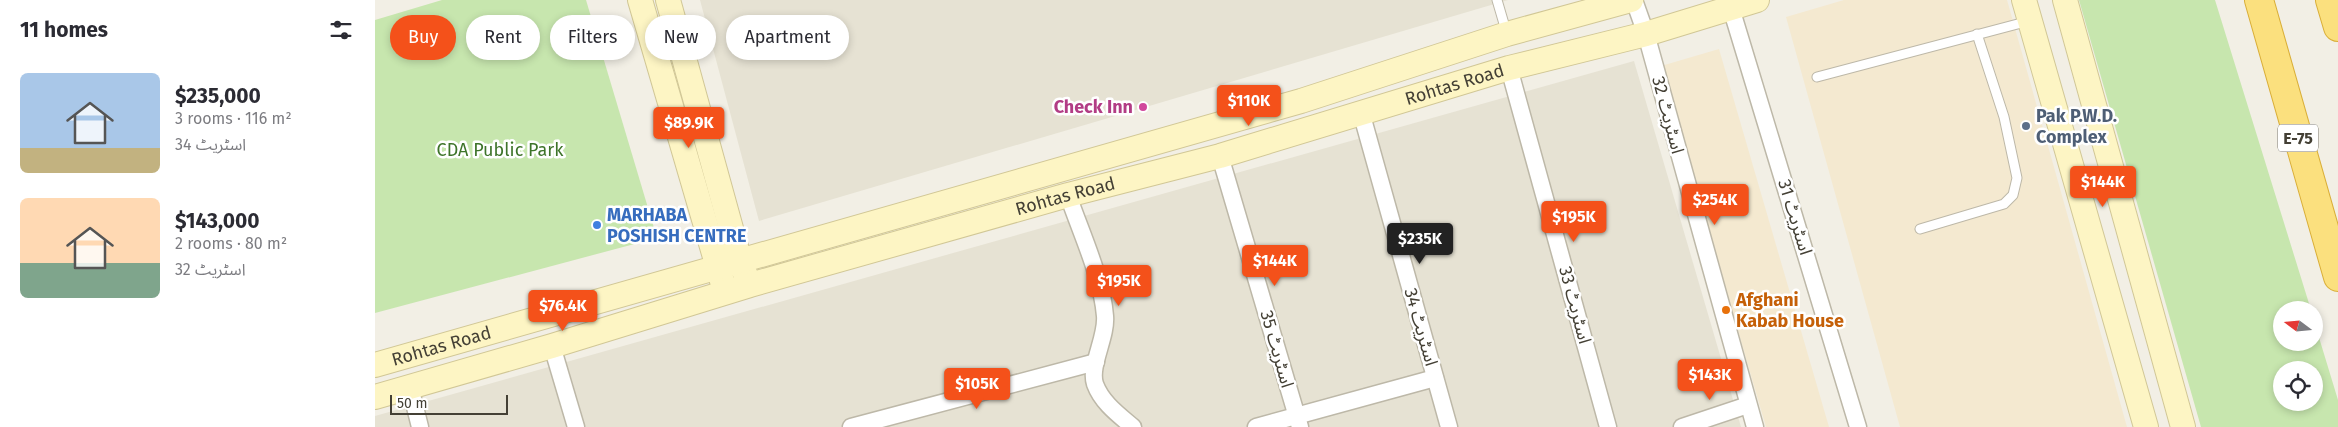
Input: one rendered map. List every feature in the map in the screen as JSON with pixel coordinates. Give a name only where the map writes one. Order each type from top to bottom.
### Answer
[{"type":"highway","name":"E-75","points":[[2259,0],[2338,276]]},
{"type":"highway","points":[[2330,0],[2338,27]]},
{"type":"main road","points":[[640,0],[729,264],[750,285]]},
{"type":"main road","points":[[668,0],[729,264],[725,292]]},
{"type":"main road","name":"Rohtas Road","points":[[375,365],[1301,101],[1507,34],[1632,0]]},
{"type":"main road","name":"Rohtas Road","points":[[375,397],[552,346],[725,292],[1068,195],[1220,156],[1509,68],[1646,34],[1757,0]]},
{"type":"main road","points":[[2065,0],[2183,427]]},
{"type":"main road","points":[[2027,10],[2146,427]]},
{"type":"street","name":"اسٹریٹ 32","points":[[1632,0],[1646,34],[1755,427]]},
{"type":"street","name":"اسٹریٹ 31","points":[[1731,8],[1858,427]]},
{"type":"street","name":"اسٹریٹ 33","points":[[1509,68],[1608,427]]},
{"type":"street","name":"اسٹریٹ 34","points":[[1361,112],[1449,427]]},
{"type":"street","name":"اسٹریٹ 35","points":[[1220,156],[1298,422]]},
{"type":"street","points":[[1068,195],[1100,290],[1105,318],[1102,345],[1095,362],[1094,383],[1114,411],[1133,427]]},
{"type":"street","points":[[552,346],[576,427]]},
{"type":"street","points":[[851,427],[1095,362]]},
{"type":"street","points":[[1257,427],[1298,422],[1435,378]]},
{"type":"street","points":[[410,387],[420,427]]},
{"type":"street","points":[[1682,427],[1749,405]]},
{"type":"lane","points":[[1497,0],[1507,34]]},
{"type":"lane","points":[[1817,77],[1977,34],[2027,10]]},
{"type":"lane","points":[[1920,229],[2004,204],[2013,195],[2017,178],[2004,117],[1977,34]]},
{"type":"shaded area","points":[[700,0],[1508,0],[759,221],[716,60],[716,15],[704,15]]},
{"type":"shaded area","points":[[1844,0],[2007,0],[2127,427],[1900,427],[1786,17]]},
{"type":"shaded area","points":[[1719,49],[1829,427],[1766,427],[1661,66]]},
{"type":"shaded area","points":[[1634,61],[1741,427],[375,427],[375,416]]},
{"type":"green space","name":"CDA Public Park","points":[[442,0],[586,0],[590,15],[550,15],[550,60],[604,60],[657,238],[375,313],[375,20],[390,16],[390,60],[456,60],[456,15],[392,15]]},
{"type":"green space","points":[[2079,0],[2215,0],[2308,301],[2273,301],[2273,351],[2323,351],[2338,400],[2338,427],[2201,427]]},
{"type":"place","name":"Check Inn","points":[[1143,107]]},
{"type":"place","name":"Pak P.W.D. Complex","points":[[2026,126]]},
{"type":"place","name":"MARHABA POSHISH CENTRE","points":[[597,225]]},
{"type":"place","name":"Afghani Kabab House","points":[[1726,310]]}]
